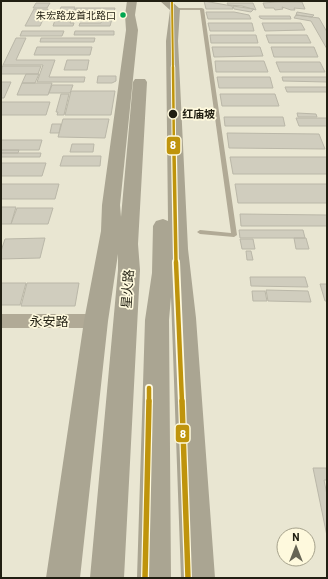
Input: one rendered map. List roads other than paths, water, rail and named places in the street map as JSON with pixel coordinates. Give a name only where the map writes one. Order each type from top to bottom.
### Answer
[{"type":"main road","points":[[63,578],[96,321],[111,231],[111,205],[127,145],[134,76],[132,30],[144,1]]},
{"type":"main road","points":[[154,578],[157,320],[163,273],[168,4]]},
{"type":"main road","points":[[168,4],[172,41],[180,283],[184,318],[198,578]]},
{"type":"main road","name":"星火路","points":[[107,578],[129,270],[127,145]]},
{"type":"main road","points":[[163,230],[180,283]]},
{"type":"main road","points":[[111,231],[129,270]]},
{"type":"street","name":"永安路","points":[[1,321],[96,321]]},
{"type":"lane","points":[[168,4],[202,9],[234,235],[200,232]]},
{"type":"place","name":"朱宏路龙首北路口","points":[[123,15]]},
{"type":"place","name":"红庙坡","points":[[173,114]]}]
